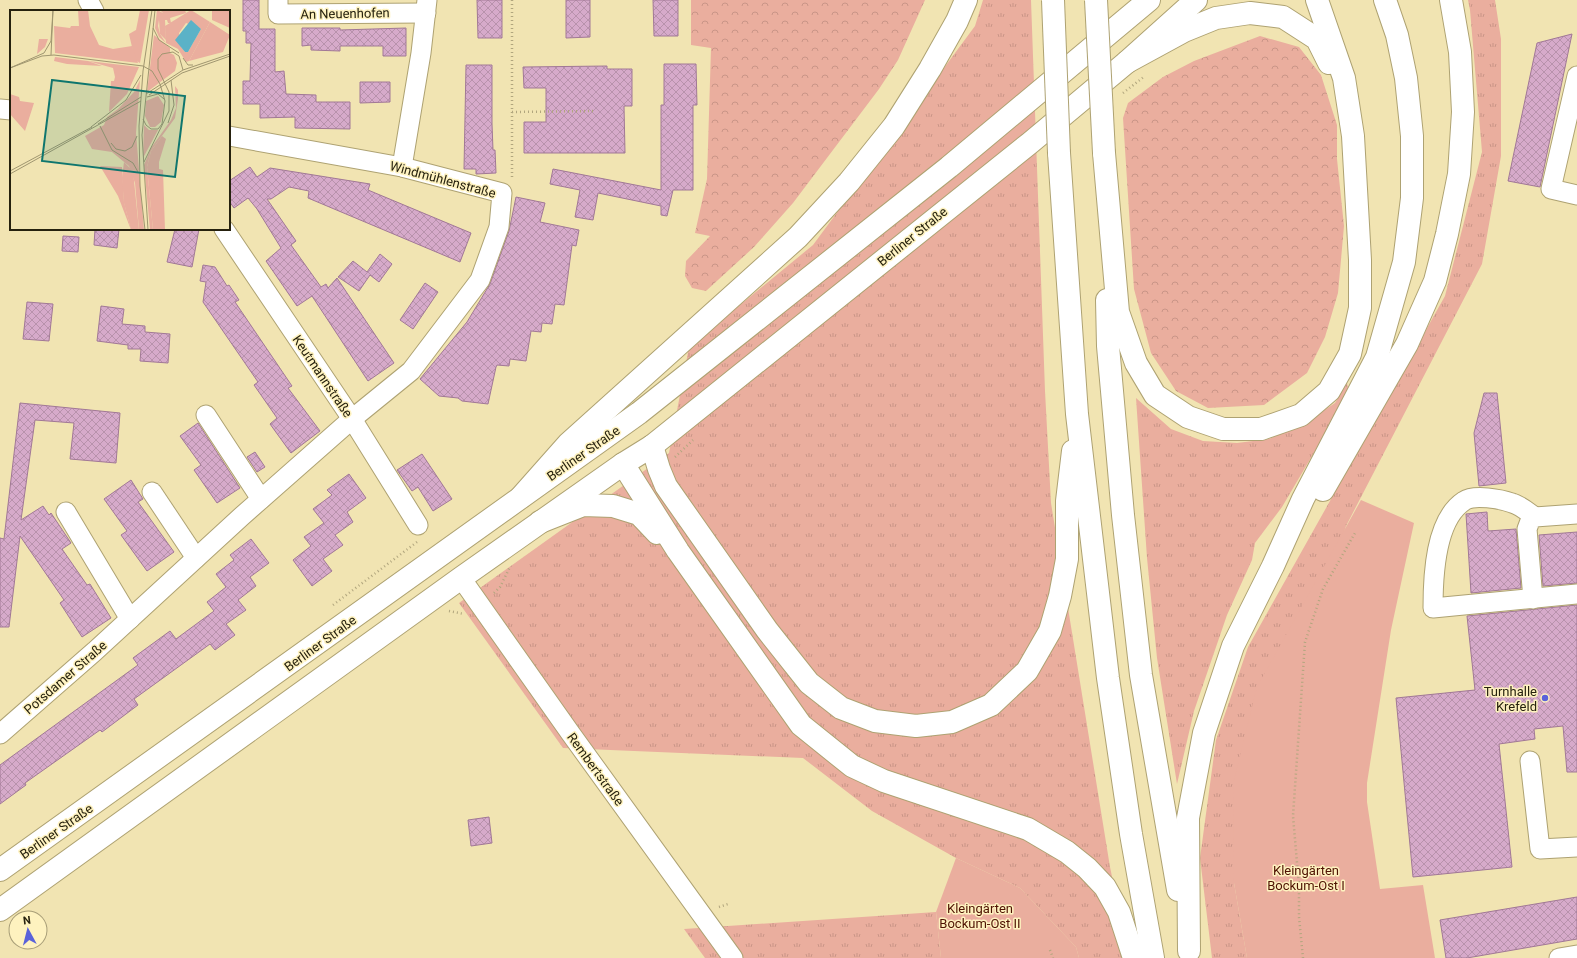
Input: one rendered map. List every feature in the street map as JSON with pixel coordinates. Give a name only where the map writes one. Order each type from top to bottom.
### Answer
[{"type":"main road","points":[[521,496],[568,444],[798,237],[844,187],[894,126],[930,69],[957,21],[966,0]]},
{"type":"main road","points":[[1053,0],[1060,153],[1077,414],[1108,678],[1131,834],[1153,958]]},
{"type":"main road","points":[[1096,0],[1104,152],[1108,346],[1123,515],[1141,675],[1189,955]]},
{"type":"main road","name":"Berliner Straße","points":[[0,870],[278,673],[521,496],[639,413],[949,168],[1149,0]]},
{"type":"main road","name":"Berliner Straße","points":[[0,910],[461,578],[623,464],[652,446],[1030,143],[1127,62],[1196,0]]},
{"type":"main road","points":[[1104,152],[1118,312],[1136,363],[1155,395],[1188,417],[1224,429],[1261,429],[1301,415],[1329,391],[1350,354],[1360,308],[1360,260],[1353,136],[1344,78],[1317,0]]},
{"type":"main road","points":[[1189,955],[1188,818],[1204,733],[1233,646],[1273,566],[1303,499],[1377,357],[1404,262],[1412,198],[1412,136],[1406,78],[1397,35],[1385,0]]},
{"type":"main road","points":[[1273,566],[1329,481],[1408,344],[1434,281],[1448,234],[1459,174],[1463,112],[1460,52],[1451,0]]},
{"type":"main road","points":[[1127,62],[1184,31],[1216,18],[1250,13],[1283,17],[1317,39],[1329,63],[1353,136]]},
{"type":"main road","name":"Berliner Straße","points":[[623,464],[622,447],[639,413]]},
{"type":"main road","points":[[652,446],[666,486],[767,630],[809,683],[841,708],[875,721],[916,726],[952,722],[991,705],[1027,672],[1050,631],[1060,596],[1067,559],[1067,501],[1077,414]]},
{"type":"main road","points":[[623,464],[678,551],[801,725],[852,766],[884,782],[1028,829],[1067,852],[1087,868],[1105,887],[1119,912],[1134,958]]},
{"type":"main road","points":[[540,522],[583,505],[613,506],[639,514],[678,551]]},
{"type":"street","points":[[88,0],[93,10]]},
{"type":"street","name":"An Neuenhofen","points":[[278,0],[278,14],[426,6],[402,167]]},
{"type":"street","points":[[1577,76],[1551,189],[1577,195]]},
{"type":"street","points":[[0,109],[10,110]]},
{"type":"street","name":"Windmühlenstraße","points":[[230,136],[402,167],[502,193],[499,226],[480,280],[411,371],[352,419]]},
{"type":"street","name":"Keutmannstraße","points":[[225,230],[352,419],[418,526]]},
{"type":"street","points":[[206,415],[261,499]]},
{"type":"street","name":"Potsdamer Straße","points":[[0,734],[352,419]]},
{"type":"street","points":[[152,492],[196,558]]},
{"type":"street","points":[[1535,517],[1513,503],[1491,497],[1465,500],[1450,514],[1440,540],[1433,588],[1433,608],[1577,594]]},
{"type":"street","points":[[66,512],[130,619]]},
{"type":"street","points":[[1533,599],[1526,529],[1530,521],[1535,517],[1577,514]]},
{"type":"street","name":"Rembertstraße","points":[[461,578],[571,734],[734,958]]},
{"type":"street","points":[[1530,761],[1540,849],[1577,847]]},
{"type":"street","points":[[1559,958],[1577,955]]},
{"type":"path","name":"Windmühlenstraße","points":[[512,0],[512,184]]},
{"type":"path","points":[[512,112],[594,111]]},
{"type":"path","points":[[1303,958],[1293,816],[1305,642],[1323,589],[1355,533]]},
{"type":"path","points":[[1050,950],[1053,958]]},
{"type":"green space","points":[[691,0],[925,0],[898,60],[879,89],[793,203],[754,247],[706,291],[692,288],[685,276],[686,261],[710,236],[695,233],[707,179],[711,48],[691,45]]},
{"type":"green space","points":[[983,0],[1031,0],[1045,391],[1051,503],[1110,867],[1129,958],[1079,958],[1076,947],[1020,888],[956,858],[872,811],[803,758],[563,748],[459,603],[669,453],[689,347],[813,245],[975,26]]},
{"type":"green space","points":[[1468,0],[1495,0],[1501,39],[1501,156],[1482,264],[1346,526],[1234,883],[1247,958],[1212,958],[1200,858],[1216,740],[1248,647],[1445,296],[1482,152]]},
{"type":"green space","points":[[1260,36],[1299,47],[1321,75],[1337,125],[1337,159],[1344,226],[1338,293],[1325,337],[1307,373],[1264,405],[1208,408],[1176,391],[1151,353],[1134,289],[1123,118],[1128,103],[1163,77],[1194,61]]},
{"type":"green space","points":[[1347,383],[1349,393],[1282,507],[1255,543],[1252,560],[1227,615],[1194,711],[1177,784],[1157,658],[1147,558],[1136,398],[1171,429],[1203,441],[1237,443],[1269,439],[1302,425],[1335,403]]},
{"type":"green space","name":"Kleingärten Bockum-Ost I","points":[[1361,500],[1414,523],[1391,630],[1367,783],[1367,802],[1380,889],[1423,885],[1435,958],[1247,958],[1234,883],[1233,784],[1257,687]]},
{"type":"green space","name":"Kleingärten Bockum-Ost II","points":[[956,858],[1020,888],[1076,947],[1079,958],[941,958],[936,912]]},
{"type":"green space","points":[[936,912],[941,958],[705,958],[684,929]]},
{"type":"building","points":[[243,0],[259,0],[259,29],[275,29],[275,72],[284,71],[286,94],[316,95],[316,102],[350,102],[350,129],[295,128],[295,117],[260,118],[260,104],[243,104],[243,81],[250,81],[251,43],[246,43],[246,31],[243,31]]},
{"type":"building","points":[[477,0],[502,0],[502,38],[478,38]]},
{"type":"building","points":[[566,0],[590,0],[590,37],[566,38]]},
{"type":"building","points":[[653,0],[678,0],[678,36],[654,36]]},
{"type":"building","points":[[302,28],[340,28],[340,30],[406,28],[406,56],[383,56],[383,46],[340,46],[340,51],[311,50],[311,45],[302,46]]},
{"type":"building","points":[[1572,34],[1540,187],[1508,181],[1537,43]]},
{"type":"building","points":[[664,64],[696,64],[697,105],[693,105],[693,190],[673,190],[667,216],[661,215],[661,206],[598,193],[593,220],[575,217],[580,190],[550,184],[553,169],[661,190],[661,105],[664,105]]},
{"type":"building","points":[[466,65],[492,65],[492,124],[496,173],[476,174],[476,169],[464,169]]},
{"type":"building","points":[[607,66],[607,69],[632,69],[632,106],[624,106],[625,153],[524,153],[524,122],[546,122],[546,88],[524,88],[523,67]]},
{"type":"building","points":[[360,82],[390,82],[390,102],[360,103]]},
{"type":"building","points":[[250,167],[257,177],[270,168],[370,184],[368,190],[471,233],[460,262],[308,198],[309,191],[289,187],[271,199],[267,199],[296,241],[291,245],[321,287],[326,284],[328,288],[337,278],[394,363],[368,381],[312,296],[297,306],[266,261],[281,248],[257,209],[248,198],[234,208],[230,202],[230,180]]},
{"type":"building","points":[[516,197],[545,203],[540,222],[579,230],[576,246],[572,245],[564,305],[555,304],[552,324],[542,323],[541,332],[531,331],[526,361],[510,359],[509,366],[497,365],[488,404],[462,401],[458,398],[439,396],[420,379],[467,322],[490,284],[509,231]]},
{"type":"building","points":[[95,230],[119,230],[117,248],[94,245]]},
{"type":"building","points":[[175,230],[199,230],[192,267],[167,262]]},
{"type":"building","points":[[63,236],[79,237],[78,252],[62,251]]},
{"type":"building","points":[[380,254],[392,264],[379,282],[370,275],[359,291],[338,277],[353,261],[367,272]]},
{"type":"building","points":[[203,265],[215,267],[227,286],[229,285],[239,300],[235,302],[292,386],[288,388],[320,431],[291,453],[270,424],[277,418],[254,385],[258,382],[203,302],[206,282],[200,281]]},
{"type":"building","points":[[425,283],[438,292],[413,329],[400,320]]},
{"type":"building","points":[[27,302],[53,304],[49,341],[23,339]]},
{"type":"building","points":[[101,306],[124,309],[122,324],[145,326],[145,332],[170,334],[168,363],[140,361],[141,349],[128,349],[128,345],[97,341]]},
{"type":"building","points":[[1484,393],[1497,393],[1506,483],[1479,486],[1474,433]]},
{"type":"building","points":[[20,403],[120,413],[116,463],[70,459],[74,423],[35,420],[21,520],[43,506],[49,515],[51,513],[71,543],[62,549],[87,585],[90,584],[111,618],[82,637],[60,603],[64,600],[20,536],[9,627],[0,627],[0,538],[4,539]]},
{"type":"building","points":[[198,423],[240,488],[217,503],[194,470],[201,465],[180,436]]},
{"type":"building","points":[[255,452],[265,467],[257,472],[247,457]]},
{"type":"building","points":[[422,454],[452,499],[433,511],[418,487],[412,491],[397,470]]},
{"type":"building","points":[[349,474],[366,498],[347,512],[353,522],[335,535],[343,545],[323,559],[332,571],[312,586],[293,560],[311,546],[304,537],[324,523],[313,509],[332,495],[327,490]]},
{"type":"building","points":[[131,480],[143,499],[138,502],[174,552],[147,571],[121,535],[127,531],[104,499]]},
{"type":"building","points":[[1487,512],[1488,531],[1516,529],[1521,588],[1471,593],[1466,514]]},
{"type":"building","points":[[1577,532],[1577,583],[1543,586],[1539,535]]},
{"type":"building","points":[[251,539],[269,563],[250,577],[256,586],[238,600],[246,610],[226,624],[235,635],[215,650],[210,644],[134,699],[138,705],[102,732],[100,730],[25,783],[26,785],[0,804],[0,765],[138,665],[133,658],[170,631],[176,639],[214,611],[207,602],[226,587],[216,574],[234,560],[230,555]]},
{"type":"building","points":[[1577,605],[1577,772],[1567,772],[1563,726],[1534,729],[1535,739],[1499,744],[1512,867],[1413,877],[1396,698],[1475,690],[1467,616]]},
{"type":"building","points":[[489,817],[492,843],[471,846],[468,820]]},
{"type":"building","points":[[1577,897],[1577,939],[1467,958],[1446,958],[1440,920]]},
{"type":"place","name":"Turnhalle Krefeld","points":[[1545,698]]}]
